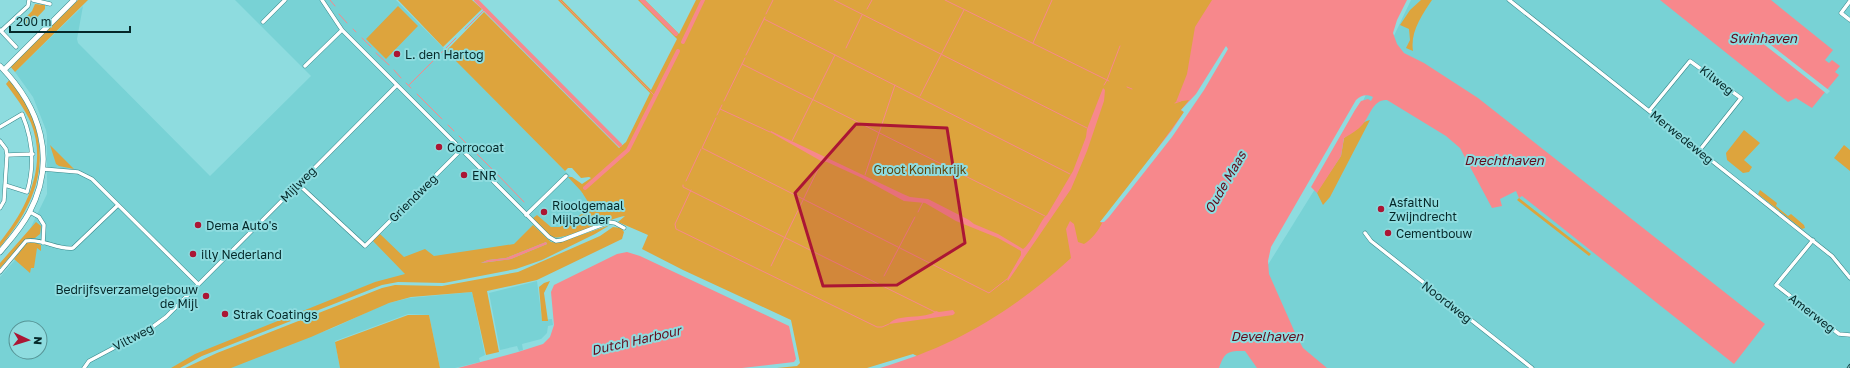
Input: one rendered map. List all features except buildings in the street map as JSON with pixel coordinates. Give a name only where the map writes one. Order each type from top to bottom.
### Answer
[{"type":"street","points":[[16,47],[0,30],[28,6],[29,0]]},
{"type":"street","points":[[33,0],[50,4]]},
{"type":"street","points":[[0,252],[16,233],[30,212],[38,190],[43,169],[42,139],[34,114],[21,91],[1,70],[74,0]]},
{"type":"street","points":[[263,22],[285,0]]},
{"type":"street","points":[[322,0],[342,30],[549,237],[556,241],[609,222],[615,223],[624,228]]},
{"type":"street","name":"Merwedeweg","points":[[1510,0],[1813,240],[1839,263],[1850,278]]},
{"type":"street","points":[[1850,1],[1841,13],[1850,20]]},
{"type":"street","points":[[305,66],[342,30]]},
{"type":"street","name":"Kilweg","points":[[1649,110],[1690,60],[1741,98],[1699,151]]},
{"type":"street","name":"Mijlweg","points":[[198,284],[397,85]]},
{"type":"street","points":[[0,127],[22,114],[33,154],[31,180],[27,192],[5,185]]},
{"type":"street","points":[[0,141],[6,149],[7,155],[5,185],[0,208]]},
{"type":"street","name":"Griendweg","points":[[298,184],[365,246],[461,150]]},
{"type":"street","points":[[7,155],[33,154]]},
{"type":"street","points":[[0,168],[6,168]]},
{"type":"street","points":[[43,169],[78,172],[88,176],[198,284]]},
{"type":"street","points":[[526,215],[566,176]]},
{"type":"street","points":[[0,272],[26,241],[32,240],[73,248],[118,205]]},
{"type":"street","points":[[30,212],[37,216],[44,225],[43,243]]},
{"type":"street","name":"Noordweg","points":[[1365,233],[1371,241],[1532,368]]},
{"type":"street","name":"Amerweg","points":[[1813,240],[1776,285],[1839,334],[1850,335]]},
{"type":"street","name":"Viltweg","points":[[84,368],[89,361],[156,325],[166,317],[198,284]]},
{"type":"highlighted area","points":[[856,124],[947,128],[965,243],[897,285],[823,286],[795,193]]},
{"type":"shaded area","points":[[235,0],[396,0],[583,189],[582,193],[598,213],[559,246],[515,267],[376,282],[180,363],[172,368],[0,368],[0,277],[15,260],[47,194],[46,130],[33,97],[15,72],[83,6],[77,39],[78,43],[210,176],[311,76]]},
{"type":"shaded area","points":[[1411,0],[1850,0],[1850,368],[1204,368],[1341,147]]},
{"type":"shaded area","points":[[537,281],[542,320],[552,319],[553,325],[548,326],[547,333],[541,339],[522,344],[523,350],[519,351],[517,346],[500,350],[489,293]]},
{"type":"shaded area","points":[[472,292],[485,355],[479,358],[480,362],[455,368],[440,368],[429,315],[408,314],[335,341],[340,368],[226,368],[333,328],[385,304],[409,298]]},
{"type":"green space","points":[[78,0],[88,0],[15,72],[10,66]]},
{"type":"green space","points":[[398,0],[472,0],[482,9],[443,47]]},
{"type":"green space","name":"Groot Koninkrijk","points":[[558,0],[562,0],[651,90],[677,39],[638,0],[645,0],[679,34],[696,0],[1261,0],[1228,57],[1079,258],[1005,317],[919,357],[913,354],[867,368],[777,368],[797,366],[800,363],[791,320],[683,270],[642,249],[648,235],[618,222],[625,216],[567,236],[559,237],[553,237],[548,234],[533,218],[537,215],[551,227],[560,227],[592,208],[581,191],[568,177],[572,177],[582,184],[591,178],[581,178],[572,168],[568,168],[565,171],[446,51],[484,12],[619,148],[626,142],[650,93]]},
{"type":"green space","points":[[1421,0],[1432,0],[1415,30],[1413,37],[1413,51],[1406,48],[1410,40],[1409,29],[1400,25],[1410,10]]},
{"type":"green space","points":[[35,4],[45,5],[45,9],[28,27],[22,21],[32,11]]},
{"type":"green space","points":[[398,6],[418,26],[386,59],[366,39]]},
{"type":"green space","points":[[10,79],[27,104],[35,124],[39,144],[40,162],[32,197],[13,230],[0,247],[0,242],[19,216],[26,201],[36,171],[37,155],[36,139],[29,118],[6,84]]},
{"type":"green space","points":[[1370,120],[1330,197],[1323,205],[1317,193],[1341,156],[1344,138],[1360,125]]},
{"type":"green space","points":[[1744,130],[1760,143],[1744,160],[1752,167],[1749,172],[1743,173],[1727,160],[1726,153]]},
{"type":"green space","points":[[50,145],[74,169],[56,164]]},
{"type":"green space","points":[[1844,145],[1850,150],[1850,171],[1834,158]]},
{"type":"green space","points":[[1760,190],[1777,203],[1776,206],[1788,216],[1791,214],[1804,225],[1805,228],[1802,229],[1758,194]]},
{"type":"green space","points":[[1519,198],[1591,254],[1589,256],[1517,200]]},
{"type":"green space","points":[[36,222],[41,226],[40,234],[35,238],[26,239],[0,268],[0,263]]},
{"type":"green space","points":[[533,225],[551,242],[558,243],[610,225],[542,260],[516,269],[444,283],[398,282],[382,285],[202,356],[180,368],[171,368],[195,354],[375,282],[405,274],[373,241],[380,234],[404,257],[425,249],[434,256],[514,244]],"holes":[[[546,242],[547,244],[511,259],[481,263],[488,260],[506,258]]]},
{"type":"green space","points":[[613,227],[621,228],[624,232],[622,239],[537,280],[487,291],[499,352],[486,355],[472,292],[411,297],[389,303],[311,337],[231,368],[185,368],[217,353],[382,288],[395,285],[442,286],[518,272],[600,236]]},
{"type":"green space","points":[[34,242],[41,245],[41,251],[37,248],[34,268],[31,268],[30,273],[14,259],[27,243]]},
{"type":"green space","points":[[550,281],[544,293],[548,321],[542,321],[539,287]]},
{"type":"green space","points":[[408,315],[429,315],[440,368],[340,368],[335,342]]},
{"type":"water","points":[[1212,0],[1407,0],[1397,20],[1393,33],[1397,44],[1404,53],[1424,63],[1478,98],[1765,324],[1734,364],[1522,196],[1519,198],[1516,191],[1500,199],[1502,206],[1492,208],[1460,148],[1446,136],[1387,100],[1378,102],[1361,126],[1344,138],[1341,156],[1317,193],[1311,187],[1361,101],[1368,99],[1371,101],[1373,97],[1366,95],[1356,100],[1271,247],[1268,261],[1269,274],[1303,348],[1327,368],[1257,368],[1245,351],[1235,351],[1225,355],[1219,368],[880,368],[908,359],[959,338],[1005,310],[1049,277],[1071,258],[1066,229],[1070,221],[1074,224],[1078,242],[1084,244],[1097,232],[1102,223],[1100,222],[1130,186],[1184,112],[1181,110],[1189,100],[1176,102],[1187,74],[1195,27]]},
{"type":"water","name":"Swinhaven","points":[[1660,0],[1771,0],[1833,50],[1825,60],[1829,63],[1832,60],[1840,66],[1835,72],[1839,75],[1812,108],[1796,98],[1788,102]]},
{"type":"water","points":[[1103,88],[1105,90],[1104,101],[1087,151],[1071,189],[1008,281],[1007,279],[1021,255],[1021,251],[998,238],[956,221],[925,203],[904,201],[862,178],[827,162],[821,161],[770,132],[771,131],[910,197],[928,199],[974,224],[998,234],[1023,249],[1030,241],[1042,220],[1047,215],[1073,171]]},
{"type":"water","points":[[546,242],[547,244],[511,259],[481,263],[488,260],[506,258]]},
{"type":"water","name":"Dutch Harbour","points":[[627,252],[640,256],[789,326],[796,359],[794,362],[742,368],[458,368],[543,344],[550,337],[554,325],[551,292],[554,285],[617,254]]},
{"type":"water","points":[[953,310],[955,313],[953,315],[889,324],[904,317],[931,314],[936,311]]},
{"type":"pier","points":[[1758,35],[1830,91],[1827,94],[1756,38]]},
{"type":"pier","points":[[1226,46],[1228,49],[1204,90],[1172,137],[1109,217],[1104,222],[1100,222],[1172,130],[1184,112],[1181,110],[1196,94]]},
{"type":"waterway","points":[[330,0],[335,6]]},
{"type":"waterway","points":[[476,0],[620,145]]},
{"type":"waterway","points":[[560,0],[655,96]]},
{"type":"waterway","points":[[642,0],[676,34]]},
{"type":"waterway","points":[[683,42],[703,0]]},
{"type":"waterway","points":[[766,14],[773,0]]},
{"type":"waterway","points":[[834,0],[1087,128]]},
{"type":"waterway","points":[[867,9],[872,0]]},
{"type":"waterway","points":[[945,0],[1107,80],[1120,46]]},
{"type":"waterway","points":[[1033,43],[1052,0]]},
{"type":"waterway","points":[[465,29],[485,9]]},
{"type":"waterway","points":[[920,96],[964,10]]},
{"type":"waterway","points":[[339,14],[347,23]]},
{"type":"waterway","points":[[846,48],[862,15]]},
{"type":"waterway","points":[[746,55],[765,17]]},
{"type":"waterway","points":[[764,19],[1070,174]]},
{"type":"waterway","points":[[353,29],[356,32]]},
{"type":"waterway","points":[[362,38],[371,47]]},
{"type":"waterway","points":[[409,85],[456,38]]},
{"type":"waterway","points":[[585,188],[628,150],[678,51]]},
{"type":"waterway","points":[[376,53],[389,65]]},
{"type":"waterway","points":[[792,141],[835,55]]},
{"type":"waterway","points":[[724,101],[745,58]]},
{"type":"waterway","points":[[742,64],[1045,216]]},
{"type":"waterway","points":[[394,70],[401,78]]},
{"type":"waterway","points":[[1104,85],[1107,80],[1109,81]]},
{"type":"waterway","points":[[406,83],[411,88]]},
{"type":"waterway","points":[[865,175],[895,85]]},
{"type":"waterway","points":[[1127,87],[1132,89]]},
{"type":"waterway","points":[[417,94],[442,119]]},
{"type":"waterway","points":[[1175,103],[1181,101]]},
{"type":"waterway","points":[[717,115],[722,105]]},
{"type":"waterway","points":[[720,109],[770,132]]},
{"type":"waterway","points":[[716,118],[702,148],[989,293],[1007,279]]},
{"type":"waterway","points":[[448,125],[454,131]]},
{"type":"waterway","points":[[459,136],[492,169]]},
{"type":"waterway","points":[[686,181],[701,149]]},
{"type":"waterway","points":[[771,266],[822,161]]},
{"type":"waterway","points":[[496,173],[524,202]]},
{"type":"waterway","points":[[683,185],[683,187],[935,312]]},
{"type":"waterway","points":[[691,190],[675,224],[676,229],[877,327],[882,327],[889,324]]},
{"type":"waterway","points":[[918,212],[923,202]]},
{"type":"waterway","points":[[884,276],[915,217]]},
{"type":"place","name":"L. den Hartog","points":[[397,54]]},
{"type":"place","name":"Corrocoat","points":[[439,147]]},
{"type":"place","name":"ENR","points":[[464,175]]},
{"type":"place","name":"AsfaltNu Zwijndrecht","points":[[1381,209]]},
{"type":"place","name":"Rioolgemaal Mijlpolder","points":[[544,212]]},
{"type":"place","name":"Dema Auto's","points":[[198,225]]},
{"type":"place","name":"Cementbouw","points":[[1388,233]]},
{"type":"place","name":"illy Nederland","points":[[193,254]]},
{"type":"place","name":"Bedrijfsverzamelgebouw de Mijl","points":[[206,296]]},
{"type":"place","name":"Strak Coatings","points":[[225,314]]},
{"type":"water label","name":"Drechthaven","points":[[1504,160]]},
{"type":"water label","name":"Oude Maas","points":[[1225,182]]},
{"type":"water label","name":"Develhaven","points":[[1267,336]]}]
